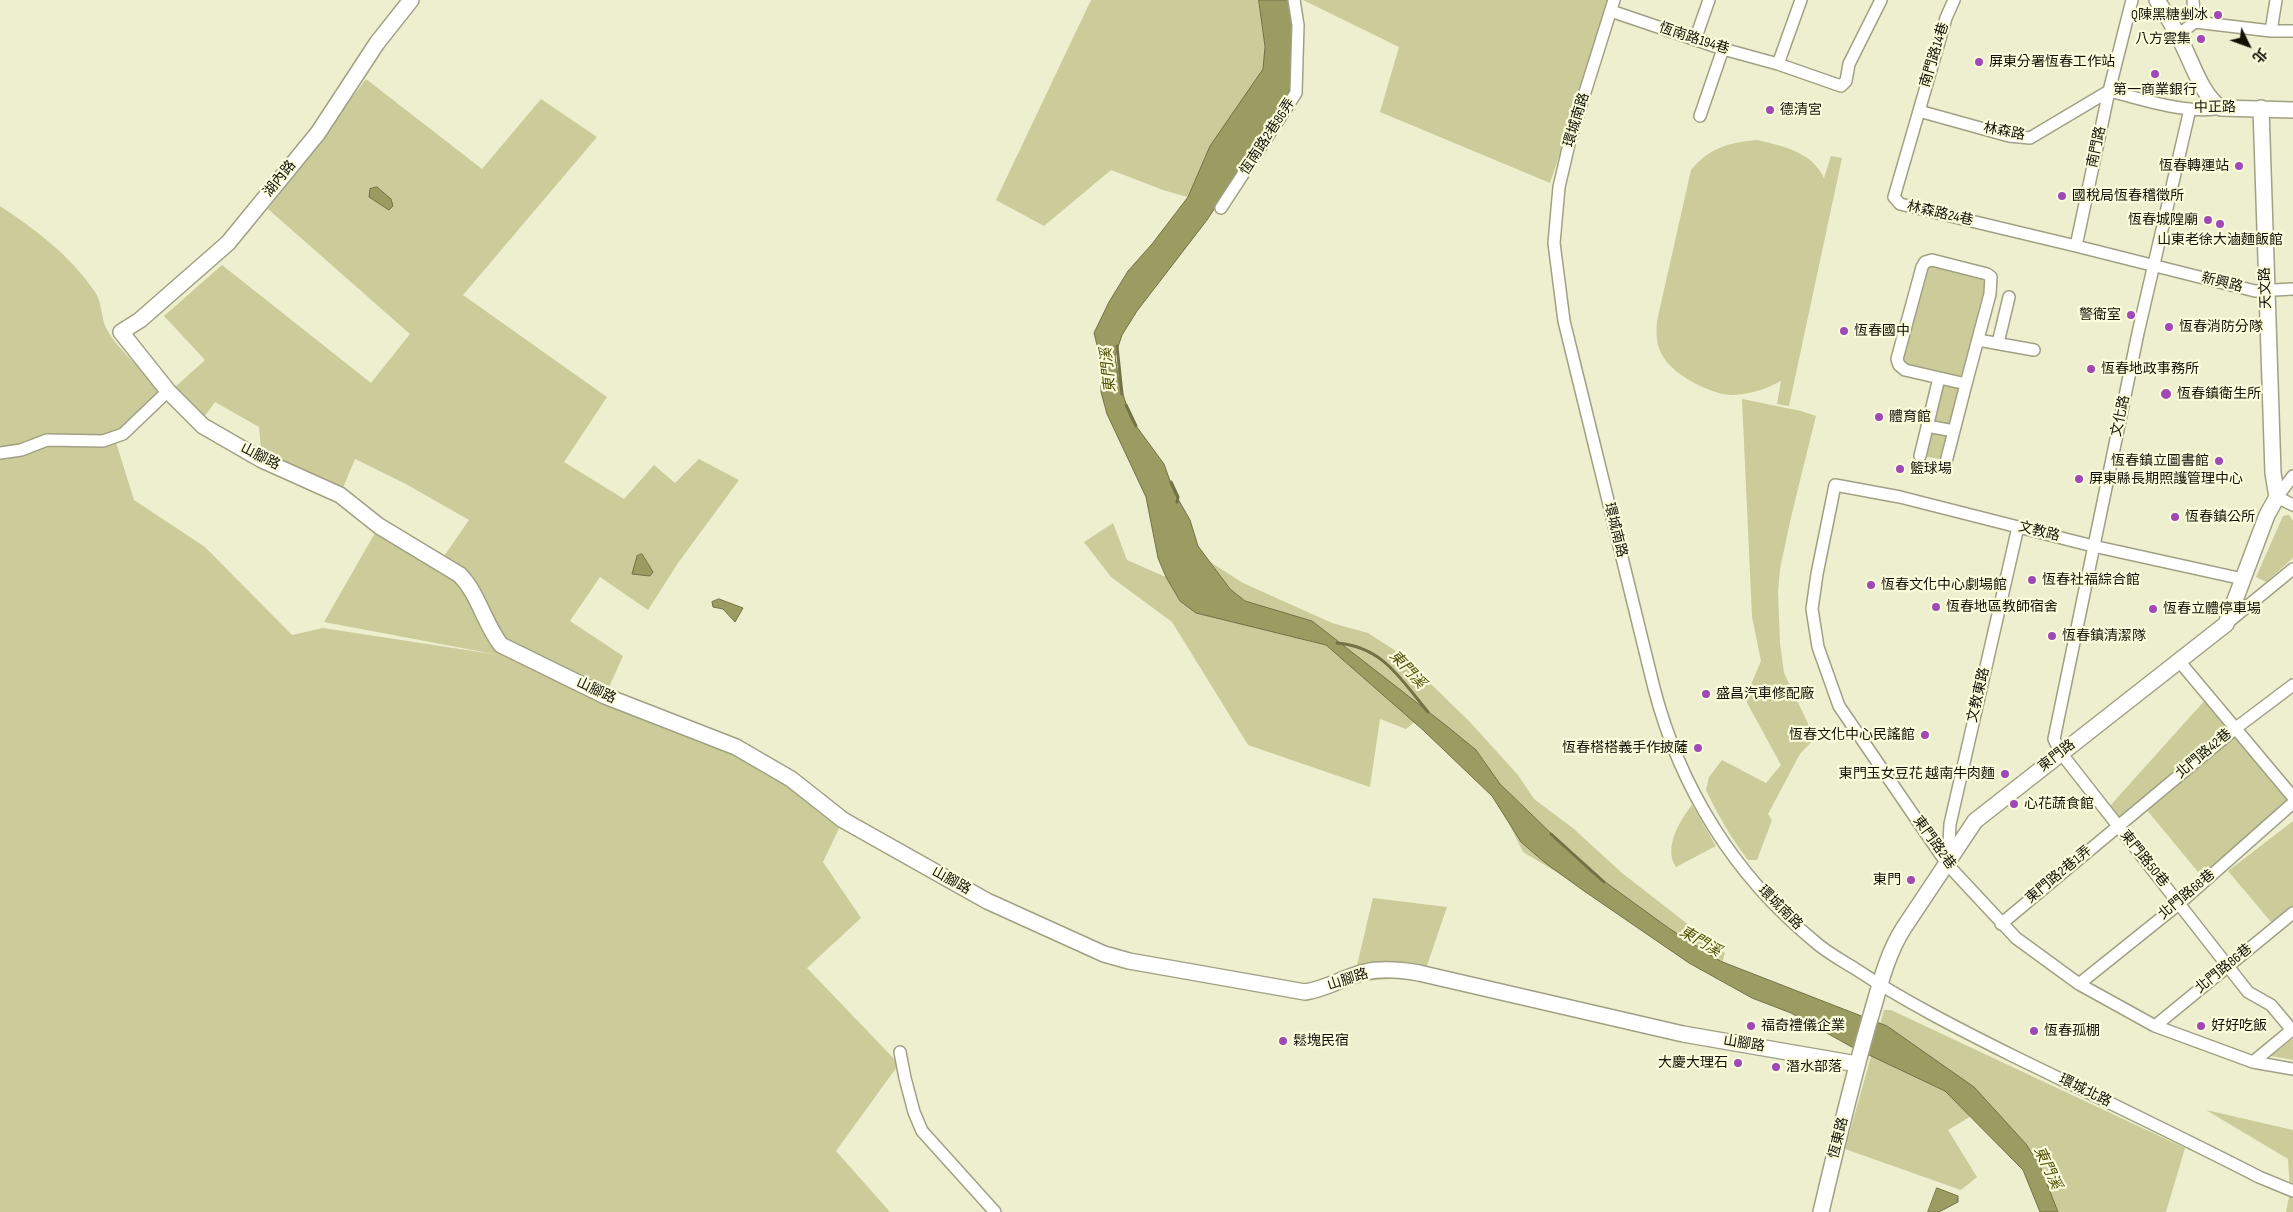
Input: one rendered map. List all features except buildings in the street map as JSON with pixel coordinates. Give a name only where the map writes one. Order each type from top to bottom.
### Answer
[{"type":"street","name":"湖內路","points":[[121,332],[140,320],[228,243],[318,133],[377,43],[412,0]]},
{"type":"street","name":"恆南路2巷86弄","points":[[1220,208],[1296,94],[1298,25],[1294,0]]},
{"type":"street","points":[[1695,40],[1709,0]]},
{"type":"street","points":[[1778,64],[1801,0]]},
{"type":"street","name":"恆南路194巷","points":[[1613,6],[1695,40],[1778,64],[1841,86],[1846,81],[1849,64],[1881,0]]},
{"type":"street","name":"南門路14巷","points":[[1919,110],[1954,0]]},
{"type":"street","name":"南門路","points":[[2076,246],[2109,91],[2132,0]]},
{"type":"street","points":[[2156,0],[2178,35],[2208,95],[2222,108]]},
{"type":"street","points":[[2193,0],[2195,22]]},
{"type":"street","points":[[2271,31],[2276,0]]},
{"type":"street","name":"環城南路","points":[[1613,6],[1570,140],[1559,188],[1554,243],[1564,321],[1663,723],[1676,758],[1693,793],[1712,825],[1751,878],[1814,942],[1879,984]]},
{"type":"street","points":[[2178,35],[2195,22],[2271,31],[2293,31]]},
{"type":"street","points":[[1700,116],[1723,49]]},
{"type":"street","name":"林森路","points":[[1919,110],[2009,136],[2030,138],[2109,91]]},
{"type":"street","name":"中正路","points":[[2109,91],[2207,111],[2222,108],[2293,110]]},
{"type":"street","name":"天文路","points":[[2261,108],[2273,474],[2277,497]]},
{"type":"street","name":"文化路","points":[[2061,753],[2054,739],[2153,266],[2190,109]]},
{"type":"street","name":"林森路24巷","points":[[1919,110],[1894,197],[1900,204],[2076,246]]},
{"type":"street","points":[[2076,246],[2153,266]]},
{"type":"street","points":[[1946,462],[1990,294],[1991,278],[1986,274],[1932,260],[1925,262],[1897,359],[1899,365],[1905,370],[1966,384]]},
{"type":"street","name":"新興路","points":[[2153,266],[2255,291],[2293,289]]},
{"type":"street","points":[[1990,294],[2011,298],[1998,343]]},
{"type":"street","name":"山腳路","points":[[121,332],[168,390],[203,426],[262,460],[340,495],[379,526],[460,575],[468,584],[490,631],[501,645],[605,696],[736,747],[791,779],[843,820],[891,848],[987,901],[1104,954],[1129,961],[1305,992],[1316,990],[1365,972],[1396,970],[1419,972],[1684,1034],[1858,1060]]},
{"type":"street","points":[[1978,340],[2034,350]]},
{"type":"street","points":[[1920,456],[1939,378]]},
{"type":"street","points":[[0,454],[21,450],[47,440],[103,441],[123,434],[168,390]]},
{"type":"street","points":[[1927,426],[1954,431]]},
{"type":"street","points":[[2226,624],[2267,515],[2277,497],[2293,476]]},
{"type":"street","name":"文教路","points":[[1835,485],[1900,497],[2093,546],[2243,579]]},
{"type":"street","name":"東門路2巷","points":[[1835,485],[1812,608],[1818,647],[1839,706],[1947,864],[2016,938],[2079,984],[2155,1026],[2253,1062],[2293,1069]]},
{"type":"street","points":[[2277,497],[2293,506]]},
{"type":"street","name":"文教東路","points":[[1947,864],[1950,824],[2018,527]]},
{"type":"street","points":[[2226,624],[2293,569]]},
{"type":"street","name":"東門路","points":[[1858,1060],[1879,984],[1892,947],[1975,821],[2226,624]]},
{"type":"street","points":[[2179,661],[2293,797]]},
{"type":"street","name":"北門路42巷","points":[[2118,827],[2236,728],[2293,685]]},
{"type":"street","name":"東門路50巷","points":[[2061,753],[2248,992],[2271,1005],[2292,1029]]},
{"type":"street","name":"北門路68巷","points":[[2079,984],[2180,903],[2293,803]]},
{"type":"street","name":"東門路2巷1弄","points":[[2001,924],[2118,827]]},
{"type":"street","name":"北門路86巷","points":[[2155,1026],[2293,913]]},
{"type":"street","name":"環城北路","points":[[1879,984],[1962,1031],[2293,1191]]},
{"type":"street","points":[[2253,1062],[2292,1029]]},
{"type":"street","points":[[900,1052],[911,1103],[922,1131],[995,1212]]},
{"type":"street","name":"恆東路","points":[[1821,1212],[1858,1060]]},
{"type":"shaded area","points":[[1091,0],[1275,0],[1282,39],[1208,203],[1163,190],[1111,170],[1044,226],[996,200]]},
{"type":"shaded area","points":[[1303,0],[1611,0],[1550,183],[1380,112],[1399,47]]},
{"type":"shaded area","points":[[366,79],[482,169],[541,99],[597,137],[463,295],[607,397],[564,462],[624,499],[654,465],[675,483],[699,459],[739,480],[678,563],[648,610],[600,577],[570,621],[623,656],[605,696],[736,747],[843,820],[823,862],[861,918],[807,968],[899,1064],[836,1151],[890,1212],[0,1212],[0,206],[52,244],[75,266],[95,292],[104,324],[111,336],[162,391],[115,439],[134,500],[205,547],[292,635],[323,628],[499,655],[324,622],[379,526],[440,562],[469,520],[404,483],[355,459],[340,495],[262,460],[259,427],[215,402],[202,420],[174,388],[205,360],[164,316],[222,265],[371,383],[410,334],[268,209]]},
{"type":"shaded area","points":[[1757,140],[1786,148],[1804,156],[1819,169],[1824,178],[1831,156],[1842,158],[1789,406],[1777,404],[1781,381],[1758,391],[1733,395],[1715,392],[1685,378],[1669,365],[1661,354],[1657,340],[1657,321],[1691,170],[1713,151],[1738,142]]},
{"type":"shaded area","points":[[1928,264],[1986,279],[1961,378],[1907,366],[1901,360]]},
{"type":"shaded area","points":[[1941,383],[1961,387],[1951,427],[1932,423]]},
{"type":"shaded area","points":[[1742,399],[1801,411],[1816,416],[1791,517],[1780,569],[1778,592],[1780,643],[1784,673],[1815,738],[1800,754],[1768,814],[1772,820],[1757,860],[1748,860],[1742,852],[1725,826],[1706,790],[1709,777],[1722,760],[1766,783],[1781,765],[1745,699],[1761,661],[1752,617]]},
{"type":"shaded area","points":[[1930,429],[1950,434],[1944,460],[1923,456]]},
{"type":"shaded area","points":[[2289,515],[2293,521],[2293,558],[2266,582],[2256,577],[2283,516]]},
{"type":"shaded area","points":[[1113,523],[1127,560],[1184,585],[1207,560],[1243,583],[1332,623],[1368,633],[1399,653],[1470,722],[1518,775],[1534,799],[1574,829],[1622,873],[1725,953],[1718,976],[1593,894],[1523,852],[1500,805],[1427,711],[1406,729],[1380,719],[1370,787],[1248,745],[1172,622],[1111,577],[1084,542]]},
{"type":"shaded area","points":[[2206,699],[2293,805],[2203,878],[2146,809],[2124,824],[2109,807]]},
{"type":"shaded area","points":[[1692,805],[1716,846],[1676,867],[1672,859],[1672,843],[1678,826]]},
{"type":"shaded area","points":[[2293,821],[2293,916],[2277,929],[2228,871]]},
{"type":"shaded area","points":[[1373,898],[1447,907],[1422,980],[1402,978],[1353,982]]},
{"type":"shaded area","points":[[1884,1010],[1891,1010],[2185,1148],[2166,1212],[2052,1212],[2046,1187],[1973,1115],[1948,1130],[1977,1177],[1961,1190],[1845,1149]]},
{"type":"shaded area","points":[[2293,1038],[2293,1060],[2271,1056]]},
{"type":"shaded area","points":[[2206,1110],[2293,1130],[2293,1212],[2286,1212],[2290,1192],[2288,1159]]},
{"type":"water","points":[[1259,0],[1288,0],[1296,57],[1295,73],[1291,87],[1280,109],[1207,220],[1137,311],[1122,335],[1115,356],[1119,382],[1131,419],[1164,464],[1174,492],[1190,520],[1198,546],[1230,589],[1245,601],[1312,621],[1448,727],[1476,750],[1500,784],[1590,871],[1670,929],[1720,961],[1887,1026],[1974,1087],[2026,1144],[2040,1166],[2058,1212],[2040,1212],[2023,1170],[1945,1091],[1850,1046],[1791,1013],[1752,998],[1689,963],[1544,862],[1521,842],[1492,796],[1423,730],[1326,645],[1196,613],[1180,601],[1166,577],[1158,558],[1146,497],[1107,414],[1101,392],[1101,361],[1094,333],[1109,302],[1128,271],[1152,244],[1188,197],[1210,146],[1263,69],[1265,47]]},
{"type":"water","points":[[377,187],[391,199],[393,206],[389,210],[369,197],[370,189]]},
{"type":"water","points":[[642,554],[653,572],[650,576],[632,574],[637,556]]},
{"type":"water","points":[[719,599],[743,608],[735,622],[723,609],[713,607],[712,602]]},
{"type":"water","points":[[1937,1188],[1958,1196],[1958,1202],[1939,1212],[1928,1212]]},
{"type":"waterway","name":"東門溪","points":[[1117,346],[1122,394]]},
{"type":"waterway","name":"東門溪","points":[[1126,405],[1136,426]]},
{"type":"waterway","name":"東門溪","points":[[1171,482],[1178,497],[1177,502]]},
{"type":"waterway","name":"東門溪","points":[[1337,643],[1353,646],[1379,658],[1400,677],[1428,712]]},
{"type":"waterway","name":"東門溪","points":[[1551,834],[1604,882]]},
{"type":"place","name":"Q陳黑糖剉冰","points":[[2218,15]]},
{"type":"place","name":"八方雲集","points":[[2201,39]]},
{"type":"place","name":"屏東分署恆春工作站","points":[[1979,62]]},
{"type":"place","name":"第一商業銀行","points":[[2155,74]]},
{"type":"place","name":"德清宮","points":[[1770,110]]},
{"type":"place","name":"恆春轉運站","points":[[2239,166]]},
{"type":"place","name":"國稅局恆春稽徵所","points":[[2062,196]]},
{"type":"place","name":"恆春城隍廟","points":[[2208,220]]},
{"type":"place","name":"山東老徐大滷麵飯館","points":[[2220,224]]},
{"type":"place","name":"警衛室","points":[[2131,315]]},
{"type":"place","name":"恆春消防分隊","points":[[2169,327]]},
{"type":"place","name":"恆春國中","points":[[1844,331]]},
{"type":"place","name":"恆春地政事務所","points":[[2091,369]]},
{"type":"place","name":"恆春鎮衛生所","points":[[2166,394]]},
{"type":"place","name":"體育館","points":[[1879,417]]},
{"type":"place","name":"恆春鎮立圖書館","points":[[2219,461]]},
{"type":"place","name":"籃球場","points":[[1900,469]]},
{"type":"place","name":"屏東縣長期照護管理中心","points":[[2079,479]]},
{"type":"place","name":"恆春鎮公所","points":[[2175,517]]},
{"type":"place","name":"恆春社福綜合館","points":[[2032,580]]},
{"type":"place","name":"恆春文化中心劇場館","points":[[1871,585]]},
{"type":"place","name":"恆春地區教師宿舍","points":[[1936,607]]},
{"type":"place","name":"恆春立體停車場","points":[[2153,609]]},
{"type":"place","name":"恆春鎮清潔隊","points":[[2052,636]]},
{"type":"place","name":"盛昌汽車修配廠","points":[[1706,694]]},
{"type":"place","name":"恆春文化中心民謠館","points":[[1925,735]]},
{"type":"place","name":"恆春榙榙義手作披薩","points":[[1698,748]]},
{"type":"place","name":"東門玉女豆花 越南牛肉麵","points":[[2005,774]]},
{"type":"place","name":"心花蔬食館","points":[[2014,804]]},
{"type":"place","name":"東門","points":[[1911,880]]},
{"type":"place","name":"福奇禮儀企業","points":[[1751,1026]]},
{"type":"place","name":"好好吃飯","points":[[2201,1026]]},
{"type":"place","name":"恆春孤棚","points":[[2034,1031]]},
{"type":"place","name":"鬆塊民宿","points":[[1283,1041]]},
{"type":"place","name":"大慶大理石","points":[[1738,1063]]},
{"type":"place","name":"潛水部落","points":[[1776,1067]]}]
